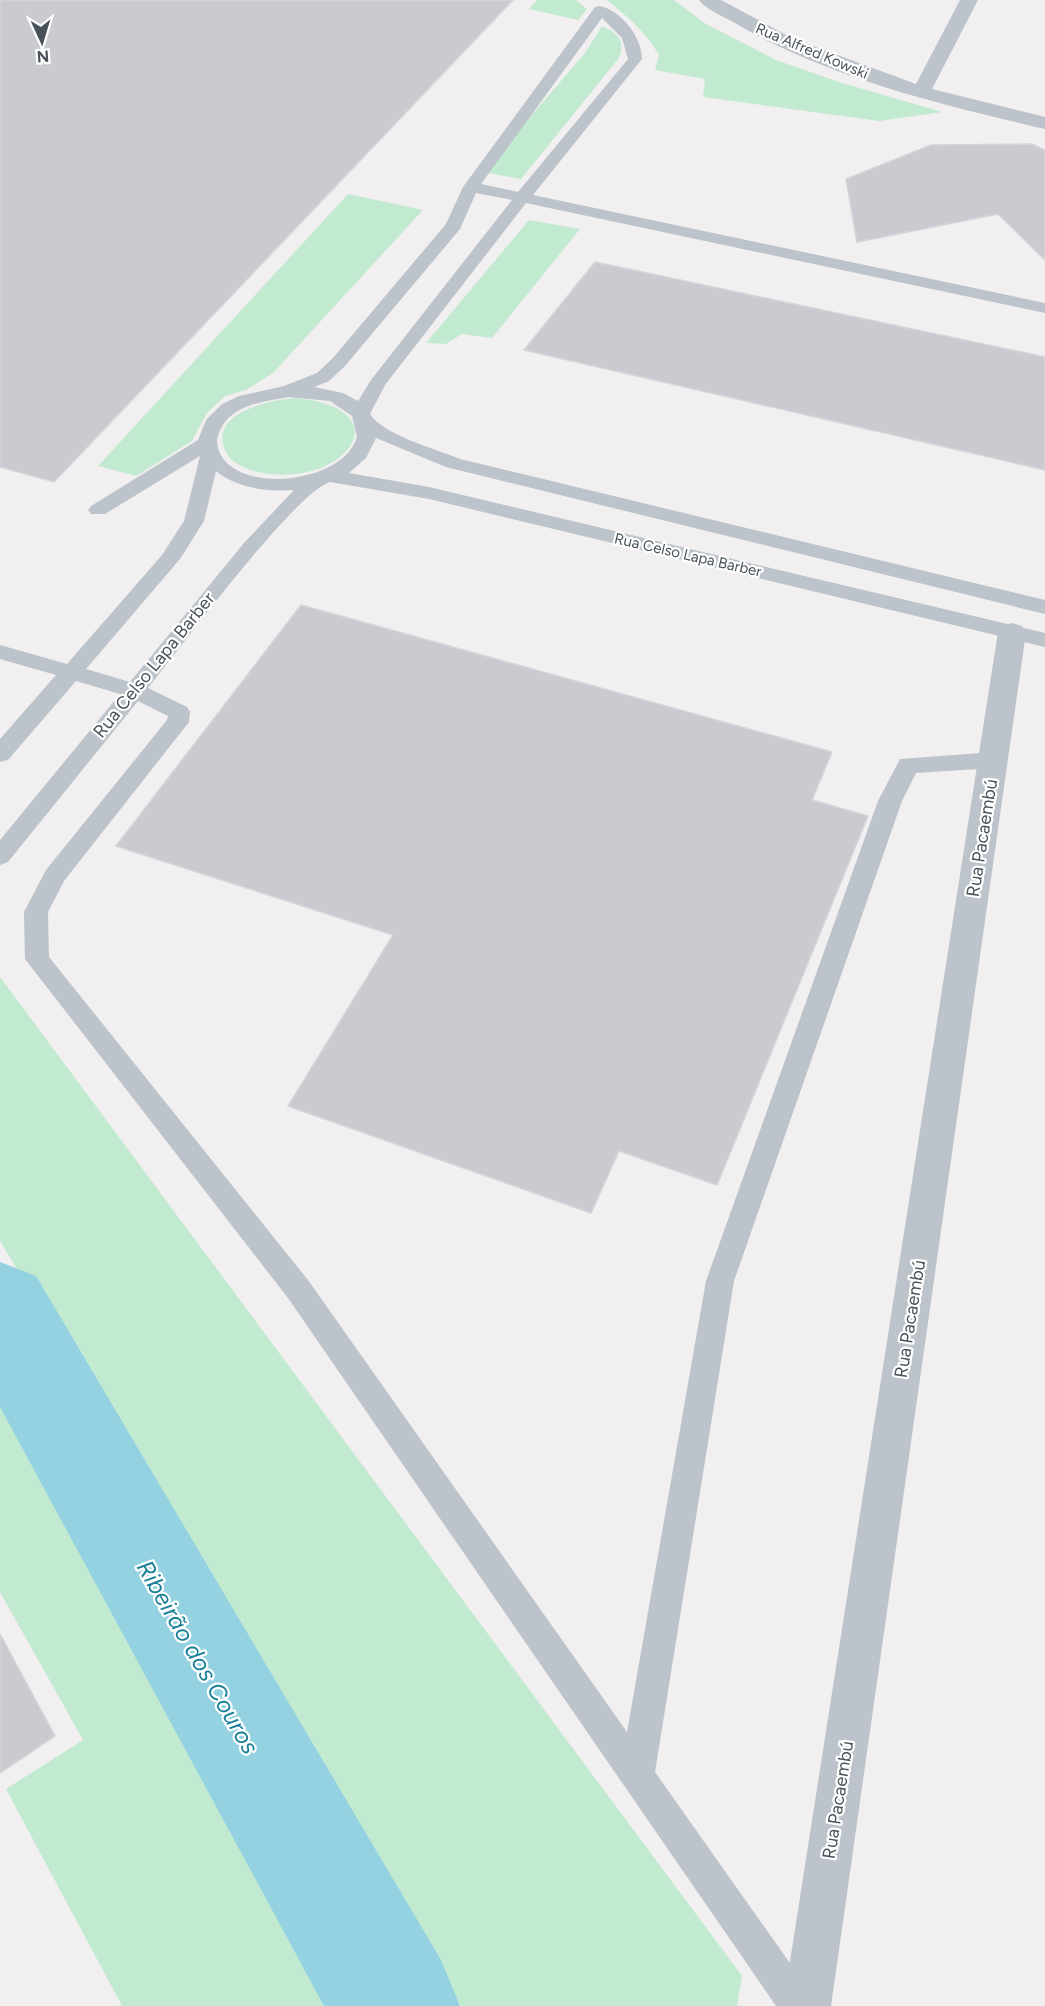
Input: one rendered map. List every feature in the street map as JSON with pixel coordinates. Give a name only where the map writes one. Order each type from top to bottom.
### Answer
[{"type":"street","name":"Rua Alfred Kowski","points":[[708,0],[771,37],[865,75],[998,113],[1045,123]]},
{"type":"street","points":[[922,90],[969,0]]},
{"type":"street","name":"Rua Pacaembú","points":[[807,2006],[993,760],[1029,636]]},
{"type":"lane","points":[[0,754],[170,559],[194,521],[208,449],[209,431],[215,420],[227,409],[243,401],[289,391],[323,377],[339,362],[454,225],[471,187],[571,53],[600,10],[627,33],[636,49],[635,59],[522,198],[377,384],[364,419],[368,439],[362,453],[348,465],[322,478],[289,484],[264,483],[240,478],[222,468],[208,449]]},
{"type":"lane","points":[[471,187],[1045,308]]},
{"type":"lane","points":[[289,391],[318,392],[344,400],[364,419]]},
{"type":"lane","name":"Rua Celso Lapa Barber","points":[[364,419],[392,439],[453,463],[1045,607]]},
{"type":"lane","points":[[98,510],[208,449]]},
{"type":"lane","name":"Rua Celso Lapa Barber","points":[[0,856],[133,690],[273,522],[322,478],[429,493],[1029,636]]},
{"type":"lane","points":[[0,652],[133,690],[179,712],[178,722],[54,876],[36,912],[37,959],[298,1288],[798,2006]]},
{"type":"lane","points":[[637,1776],[720,1281],[890,801],[908,765],[993,760]]},
{"type":"green space","points":[[537,0],[576,0],[587,9],[578,20],[529,9]]},
{"type":"green space","points":[[607,0],[674,0],[706,24],[776,60],[839,82],[942,112],[879,121],[703,97],[705,79],[655,70],[659,55],[654,46],[636,25]]},
{"type":"green space","points":[[602,26],[619,38],[622,47],[619,58],[521,179],[483,172],[585,53]]},
{"type":"green space","points":[[348,194],[423,210],[273,373],[246,390],[225,396],[207,413],[192,441],[136,476],[98,466]]},
{"type":"green space","points":[[529,220],[580,229],[492,338],[462,334],[446,344],[426,343]]},
{"type":"green space","points":[[294,398],[327,404],[347,415],[355,429],[351,444],[339,458],[319,468],[293,474],[258,472],[246,469],[231,459],[225,450],[222,437],[233,418],[257,406]]},
{"type":"green space","points":[[0,977],[742,1976],[737,2006],[461,2006],[0,1241]]},
{"type":"green space","points":[[0,1359],[368,2006],[122,2006],[6,1789],[83,1740],[0,1592]]},
{"type":"building","points":[[0,0],[513,0],[54,482],[0,467]]},
{"type":"building","points":[[1032,144],[1045,150],[1045,260],[998,214],[857,242],[846,179],[931,145]]},
{"type":"building","points":[[595,262],[1045,357],[1045,470],[524,350]]},
{"type":"building","points":[[301,605],[832,752],[812,800],[868,816],[717,1185],[619,1151],[591,1213],[288,1106],[393,935],[116,846]]},
{"type":"building","points":[[0,1634],[55,1736],[0,1773]]},
{"type":"waterway","name":"Ribeirão dos Couros","points":[[0,1308],[395,2006]]}]
